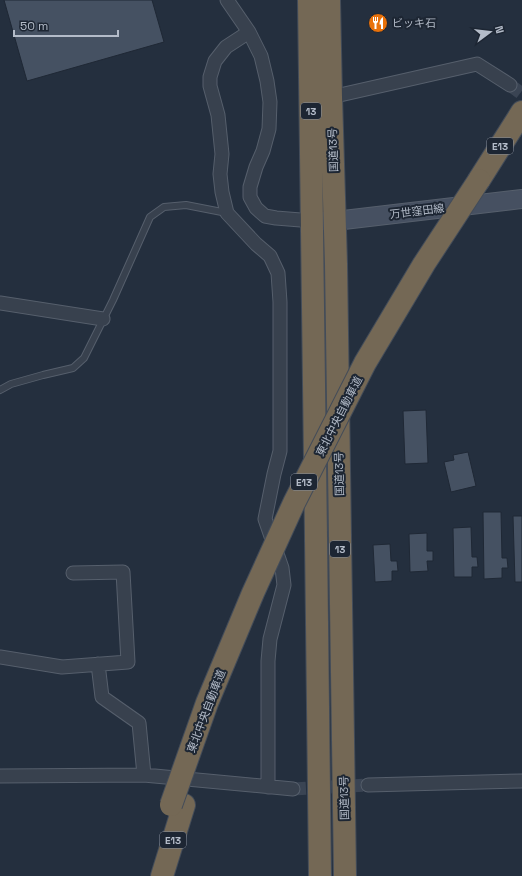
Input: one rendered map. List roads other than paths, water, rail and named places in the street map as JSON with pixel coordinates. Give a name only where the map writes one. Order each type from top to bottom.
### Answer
[{"type":"highway","name":"国道13号","points":[[309,0],[313,221],[314,440],[320,876]]},
{"type":"highway","name":"国道13号","points":[[329,0],[335,221],[345,876]]},
{"type":"highway","name":"東北中央自動車道","points":[[162,876],[178,805],[207,703],[253,593],[294,503],[365,363],[424,264],[484,183],[522,112]]},
{"type":"highway","name":"東北中央自動車道","points":[[484,183],[504,165],[522,139]]},
{"type":"highway","name":"東北中央自動車道","points":[[149,876],[178,805]]},
{"type":"main road","name":"万世窪田線","points":[[313,221],[335,221],[522,199]]},
{"type":"street","points":[[227,0],[249,32],[261,56],[270,102],[269,129],[263,151],[250,186],[250,197],[256,208],[265,216],[313,221]]},
{"type":"street","points":[[249,32],[226,47],[215,61],[210,77],[210,86],[218,115],[222,154],[220,174],[222,192],[227,213],[256,244],[270,256],[278,273],[280,302],[280,451],[265,519],[282,568],[284,585],[270,639],[268,661],[268,787]]},
{"type":"street","points":[[331,97],[477,64],[510,85]]},
{"type":"street","points":[[0,303],[103,319]]},
{"type":"street","points":[[0,657],[62,667],[128,662],[124,572],[73,573]]},
{"type":"street","points":[[98,664],[102,697],[139,723],[144,775]]},
{"type":"street","points":[[0,776],[144,775],[293,789]]},
{"type":"street","points":[[368,785],[522,781]]},
{"type":"lane","points":[[0,390],[11,384],[73,368],[84,358],[113,300],[150,217],[164,207],[186,205],[227,213]]},
{"type":"tunnel","points":[[510,85],[522,94]]},
{"type":"tunnel","points":[[293,789],[368,785]]},
{"type":"place","name":"ビッキ石","points":[[378,23]]}]
